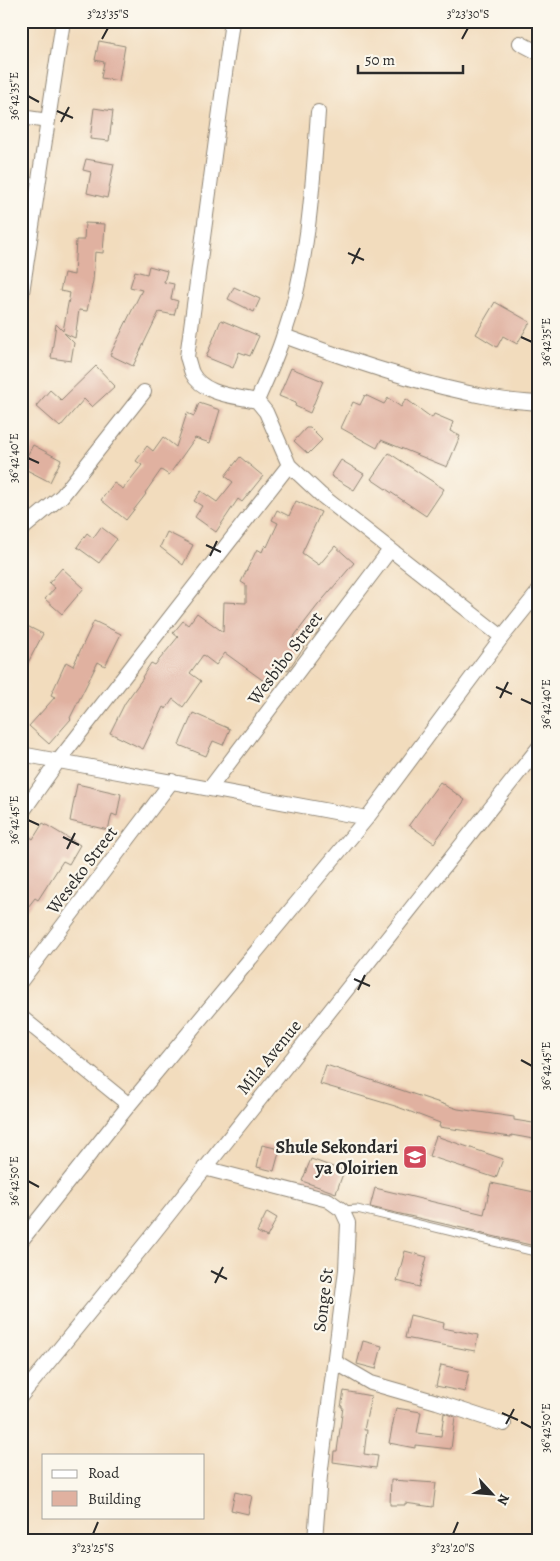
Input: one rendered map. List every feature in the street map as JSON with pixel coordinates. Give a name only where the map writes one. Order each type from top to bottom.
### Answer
[{"type":"street","points":[[21,299],[63,21]]},
{"type":"street","points":[[232,21],[187,357],[192,373],[200,383],[210,390],[257,401],[266,412],[288,465],[321,495],[502,637]]},
{"type":"street","points":[[520,43],[539,52]]},
{"type":"street","points":[[257,401],[284,336],[299,279],[307,229],[318,112]]},
{"type":"street","points":[[21,117],[48,121]]},
{"type":"street","points":[[284,336],[336,355],[441,387],[495,398],[539,404]]},
{"type":"street","points":[[21,530],[62,496],[144,392]]},
{"type":"street","points":[[21,814],[59,760],[288,465]]},
{"type":"street","name":"Wesbibo Street","points":[[210,788],[390,550]]},
{"type":"street","points":[[21,1241],[129,1105],[367,818],[539,590]]},
{"type":"street","name":"Mila Avenue","points":[[23,1390],[416,904],[539,747]]},
{"type":"street","points":[[21,754],[367,818]]},
{"type":"street","name":"Weseko Street","points":[[21,981],[172,782]]},
{"type":"street","points":[[21,1017],[129,1105]]},
{"type":"street","points":[[204,1168],[328,1200],[342,1210]]},
{"type":"street","name":"Songe St","points":[[315,1540],[320,1476],[346,1270],[348,1223],[342,1210]]},
{"type":"street","points":[[335,1362],[371,1383],[504,1424]]},
{"type":"lane","points":[[342,1210],[357,1209],[539,1253]]},
{"type":"building","points":[[99,41],[125,46],[119,81],[101,78],[104,62],[95,60]]},
{"type":"building","points":[[94,108],[113,111],[109,141],[90,139]]},
{"type":"building","points":[[86,159],[114,164],[107,198],[87,193],[91,172],[83,170]]},
{"type":"building","points":[[85,223],[105,224],[103,253],[95,252],[93,281],[87,311],[79,310],[75,338],[64,333],[74,343],[71,361],[51,358],[56,324],[63,331],[70,293],[60,291],[64,273],[74,275],[76,240],[84,240]]},
{"type":"building","points":[[149,266],[167,271],[164,282],[174,284],[171,299],[178,301],[174,315],[159,312],[133,366],[110,355],[142,290],[130,287],[135,271],[147,274]]},
{"type":"building","points":[[234,287],[260,299],[254,312],[228,299]]},
{"type":"building","points":[[495,302],[530,322],[517,344],[503,336],[497,347],[476,334]]},
{"type":"building","points":[[221,320],[259,336],[250,356],[239,352],[233,368],[206,357]]},
{"type":"building","points":[[96,366],[115,386],[92,407],[84,399],[60,427],[36,406],[50,390],[61,400]]},
{"type":"building","points":[[291,368],[323,381],[310,413],[295,406],[296,403],[279,396]]},
{"type":"building","points":[[365,395],[384,404],[388,398],[401,407],[406,399],[432,418],[434,414],[453,422],[450,431],[460,436],[447,467],[381,440],[377,448],[341,428],[353,402],[360,405]]},
{"type":"building","points":[[199,403],[220,410],[210,443],[195,438],[169,475],[161,470],[126,520],[101,500],[114,483],[123,489],[142,465],[136,461],[147,446],[153,451],[163,437],[176,447],[187,413],[194,416]]},
{"type":"building","points":[[306,428],[310,428],[322,440],[308,454],[294,441]]},
{"type":"building","points":[[33,445],[61,460],[50,482],[21,467]]},
{"type":"building","points":[[389,453],[444,489],[426,516],[371,479]]},
{"type":"building","points":[[240,457],[263,476],[242,502],[238,499],[216,532],[195,517],[202,506],[194,501],[201,491],[217,502],[233,482],[225,476]]},
{"type":"building","points":[[341,460],[364,474],[354,490],[331,476]]},
{"type":"building","points":[[296,501],[321,512],[302,553],[319,565],[335,546],[354,563],[292,639],[304,647],[288,670],[281,666],[268,684],[225,653],[216,665],[203,655],[190,673],[201,681],[183,707],[173,699],[166,709],[163,707],[143,749],[110,733],[125,703],[151,663],[155,665],[178,637],[173,633],[183,621],[188,625],[197,613],[223,632],[224,602],[246,603],[246,585],[241,582],[257,549],[262,552],[265,545],[267,547],[278,523],[272,520],[277,510],[289,516]]},
{"type":"building","points":[[101,527],[117,539],[99,563],[77,547],[87,533],[93,538]]},
{"type":"building","points":[[167,532],[193,545],[183,565],[160,547]]},
{"type":"building","points":[[62,568],[84,588],[62,614],[45,599],[55,588],[49,583]]},
{"type":"building","points":[[94,621],[121,634],[105,666],[98,662],[71,719],[49,744],[29,726],[55,697],[51,695],[66,662],[73,666]]},
{"type":"building","points":[[21,623],[43,634],[21,676]]},
{"type":"building","points":[[193,713],[230,729],[223,745],[213,741],[206,756],[179,745]]},
{"type":"building","points":[[440,782],[465,800],[434,843],[409,825]]},
{"type":"building","points":[[77,784],[121,794],[117,816],[112,814],[108,830],[70,821]]},
{"type":"building","points":[[43,823],[80,845],[69,864],[63,861],[38,900],[35,898],[21,916],[21,852],[30,837],[33,839]]},
{"type":"building","points":[[326,1065],[458,1109],[514,1117],[514,1120],[539,1124],[539,1140],[439,1127],[440,1123],[395,1106],[320,1084]]},
{"type":"building","points":[[436,1136],[503,1159],[496,1178],[429,1156]]},
{"type":"building","points":[[262,1145],[280,1149],[274,1171],[257,1167]]},
{"type":"building","points":[[311,1159],[344,1171],[336,1193],[302,1181]]},
{"type":"building","points":[[491,1183],[539,1193],[539,1247],[370,1207],[375,1188],[484,1214]]},
{"type":"building","points":[[267,1212],[277,1218],[267,1237],[257,1232]]},
{"type":"building","points":[[405,1251],[427,1257],[419,1287],[397,1281]]},
{"type":"building","points":[[410,1315],[444,1323],[443,1328],[478,1335],[475,1351],[405,1338]]},
{"type":"building","points":[[363,1341],[382,1346],[376,1369],[357,1364]]},
{"type":"building","points":[[441,1365],[469,1371],[465,1392],[436,1386]]},
{"type":"building","points":[[344,1391],[371,1396],[364,1430],[367,1430],[364,1454],[378,1456],[376,1468],[333,1462],[334,1451],[337,1451]]},
{"type":"building","points":[[396,1408],[421,1412],[417,1433],[441,1436],[444,1413],[455,1417],[451,1449],[415,1445],[415,1448],[389,1443]]},
{"type":"building","points":[[391,1480],[436,1483],[433,1507],[405,1503],[405,1505],[390,1505]]},
{"type":"building","points":[[235,1492],[252,1496],[248,1514],[231,1510]]},
{"type":"place","name":"Shule Sekondari ya Oloirien","points":[[415,1157]]}]
